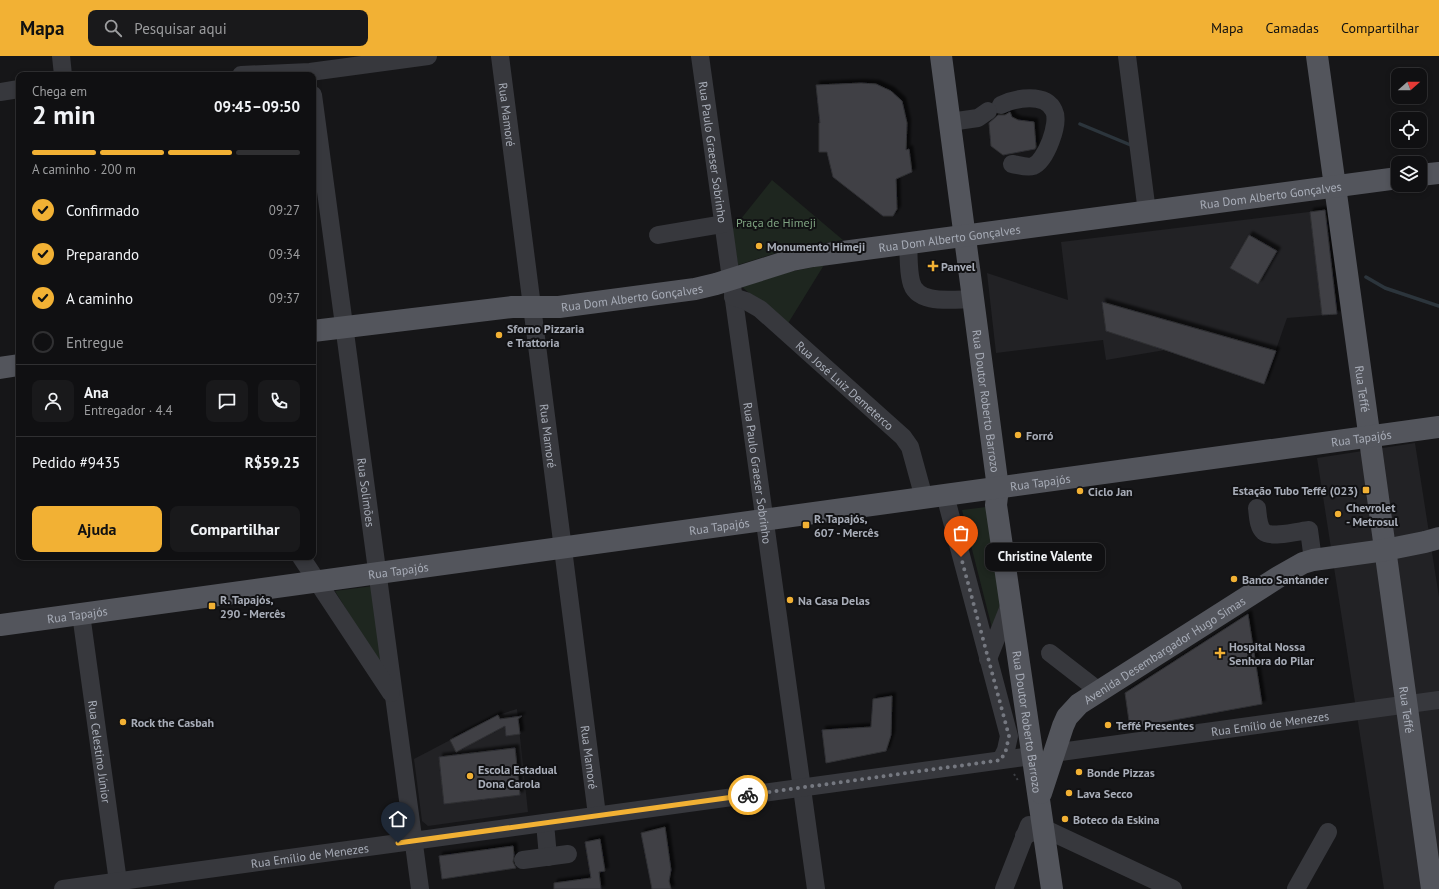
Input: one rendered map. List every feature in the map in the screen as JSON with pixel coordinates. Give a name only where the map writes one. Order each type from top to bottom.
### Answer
[{"type":"main road","name":"Rua Doutor Roberto Barrozo","points":[[941,56],[998,488],[996,505],[1010,604],[1019,734]]},
{"type":"main road","name":"Rua Teffé","points":[[1317,56],[1432,889]]},
{"type":"main road","points":[[1427,174],[1439,173]]},
{"type":"main road","name":"Rua Dom Alberto Gonçalves","points":[[316,331],[512,308],[559,307],[669,293],[716,284],[732,288],[806,258],[1391,179]]},
{"type":"main road","points":[[0,368],[16,366]]},
{"type":"main road","name":"Rua Tapajós","points":[[0,625],[1439,427]]},
{"type":"main road","name":"Avenida Desembargador Hugo Simas","points":[[1039,800],[1043,754],[1067,717],[1079,704],[1280,576],[1303,563],[1313,560],[1385,550],[1439,538]]},
{"type":"main road","points":[[1019,734],[1040,747],[1043,754]]},
{"type":"main road","name":"Rua Doutor Roberto Barrozo","points":[[1039,800],[1034,832],[1052,889]]},
{"type":"street","points":[[61,56],[63,72]]},
{"type":"street","points":[[270,72],[428,56]]},
{"type":"street","name":"Rua Mamoré","points":[[500,56],[597,816]]},
{"type":"street","name":"Rua Paulo Graeser Sobrinho","points":[[700,56],[816,889]]},
{"type":"street","points":[[1127,56],[1147,212]]},
{"type":"street","points":[[0,92],[16,90]]},
{"type":"street","points":[[949,117],[977,110],[991,110],[1018,99],[1040,99],[1049,103],[1055,111],[1056,120],[1048,150],[1035,165],[1028,167],[1012,164]]},
{"type":"street","name":"Rua Solimões","points":[[316,117],[420,889]]},
{"type":"street","points":[[658,235],[723,224]]},
{"type":"street","points":[[908,244],[911,282],[914,291],[920,296],[928,299],[973,300]]},
{"type":"street","name":"Rua José Luiz Demeterco","points":[[732,288],[746,301],[760,309],[903,437],[910,447],[934,497],[988,659],[1019,734]]},
{"type":"street","points":[[1257,508],[1260,526],[1265,533],[1271,535],[1309,530],[1313,560]]},
{"type":"street","points":[[303,560],[394,698]]},
{"type":"street","points":[[988,659],[1010,604]]},
{"type":"street","name":"Rua Celestino Júnior","points":[[81,614],[119,885]]},
{"type":"street","points":[[1050,653],[1099,691]]},
{"type":"street","name":"Rua Emílio de Menezes","points":[[63,889],[119,885],[413,841],[1439,700]]},
{"type":"street","points":[[1001,760],[1006,750],[1019,734]]},
{"type":"street","points":[[545,823],[548,857]]},
{"type":"street","points":[[1004,889],[1034,832],[1173,889]]},
{"type":"street","points":[[1296,889],[1328,832]]},
{"type":"street","points":[[523,860],[568,854]]},
{"type":"path","points":[[1001,760],[1014,773],[1021,785]]},
{"type":"shaded area","points":[[1325,210],[1337,314],[1287,318],[1264,384],[1165,350],[1106,360],[1103,340],[996,353],[987,273],[1068,300],[1061,242]]},
{"type":"shaded area","points":[[1415,443],[1439,597],[1439,889],[1384,889],[1317,458]]},
{"type":"shaded area","name":"Escola Estadual Dona Carola","points":[[517,709],[528,812],[428,826],[422,821],[414,759],[498,715]]},
{"type":"green space","name":"Praça de Himeji","points":[[772,180],[843,240],[792,248],[738,265],[732,230]]},
{"type":"green space","points":[[824,265],[787,325],[742,287],[789,272]]},
{"type":"green space","points":[[986,507],[1001,607],[992,628],[962,510]]},
{"type":"green space","points":[[373,586],[385,673],[335,591]]},
{"type":"building","points":[[861,83],[876,84],[891,91],[902,101],[907,123],[906,150],[909,149],[912,172],[896,179],[897,209],[893,216],[883,216],[833,177],[827,152],[819,152],[820,123],[816,85]]},
{"type":"building","points":[[1010,112],[1012,117],[1018,120],[1034,122],[1035,149],[1003,155],[991,146],[989,123],[998,115],[1005,115]]},
{"type":"building","points":[[1325,210],[1337,314],[1322,315],[1310,212]]},
{"type":"building","points":[[1249,235],[1277,251],[1258,284],[1230,268]]},
{"type":"building","points":[[1102,302],[1276,351],[1264,384],[1106,331]]},
{"type":"building","name":"Hospital Nossa Senhora do Pilar","points":[[1248,614],[1262,704],[1130,728],[1125,693]]},
{"type":"building","points":[[892,696],[891,735],[886,751],[826,763],[822,730],[871,727],[873,699]]},
{"type":"building","points":[[498,715],[500,719],[522,716],[518,719],[520,734],[506,736],[505,726],[456,752],[450,740]]},
{"type":"building","points":[[515,748],[520,795],[444,804],[439,757]]},
{"type":"building","points":[[665,827],[671,870],[669,881],[671,889],[652,889],[641,833]]},
{"type":"building","points":[[600,839],[605,871],[599,872],[601,889],[554,889],[554,883],[591,878],[585,842]]},
{"type":"building","points":[[513,846],[513,862],[516,868],[442,879],[439,856]]},
{"type":"waterway","points":[[1080,124],[1133,146]]},
{"type":"waterway","points":[[1366,277],[1385,288],[1439,306]]},
{"type":"way so far","points":[[748,795],[1001,760],[1006,750],[1009,736],[961,557]]},
{"type":"place","name":"Monumento Himeji","points":[[759,246]]},
{"type":"place","name":"Panvel","points":[[933,266]]},
{"type":"place","name":"Sforno Pizzaria e Trattoria","points":[[499,335]]},
{"type":"place","name":"Forró","points":[[1018,435]]},
{"type":"place","name":"Estação Tubo Teffé (023)","points":[[1366,490]]},
{"type":"place","name":"Ciclo Jan","points":[[1080,491]]},
{"type":"place","name":"Chevrolet - Metrosul","points":[[1338,514]]},
{"type":"place","name":"R. Tapajós, 607 - Mercês","points":[[806,525]]},
{"type":"place","name":"Christine Valente","points":[[961,557]]},
{"type":"place","name":"Banco Santander","points":[[1234,579]]},
{"type":"place","name":"Na Casa Delas","points":[[790,600]]},
{"type":"place","name":"R. Tapajós, 290 - Mercês","points":[[212,606]]},
{"type":"place","name":"Hospital Nossa Senhora do Pilar","points":[[1220,653]]},
{"type":"place","name":"Rock the Casbah","points":[[123,722]]},
{"type":"place","name":"Teffé Presentes","points":[[1108,725]]},
{"type":"place","name":"Bonde Pizzas","points":[[1079,772]]},
{"type":"place","name":"Escola Estadual Dona Carola","points":[[470,776]]},
{"type":"place","name":"Lava Secco","points":[[1069,793]]},
{"type":"place","name":"Boteco da Eskina","points":[[1065,819]]},
{"type":"route","points":[[398,843],[748,795]]}]
